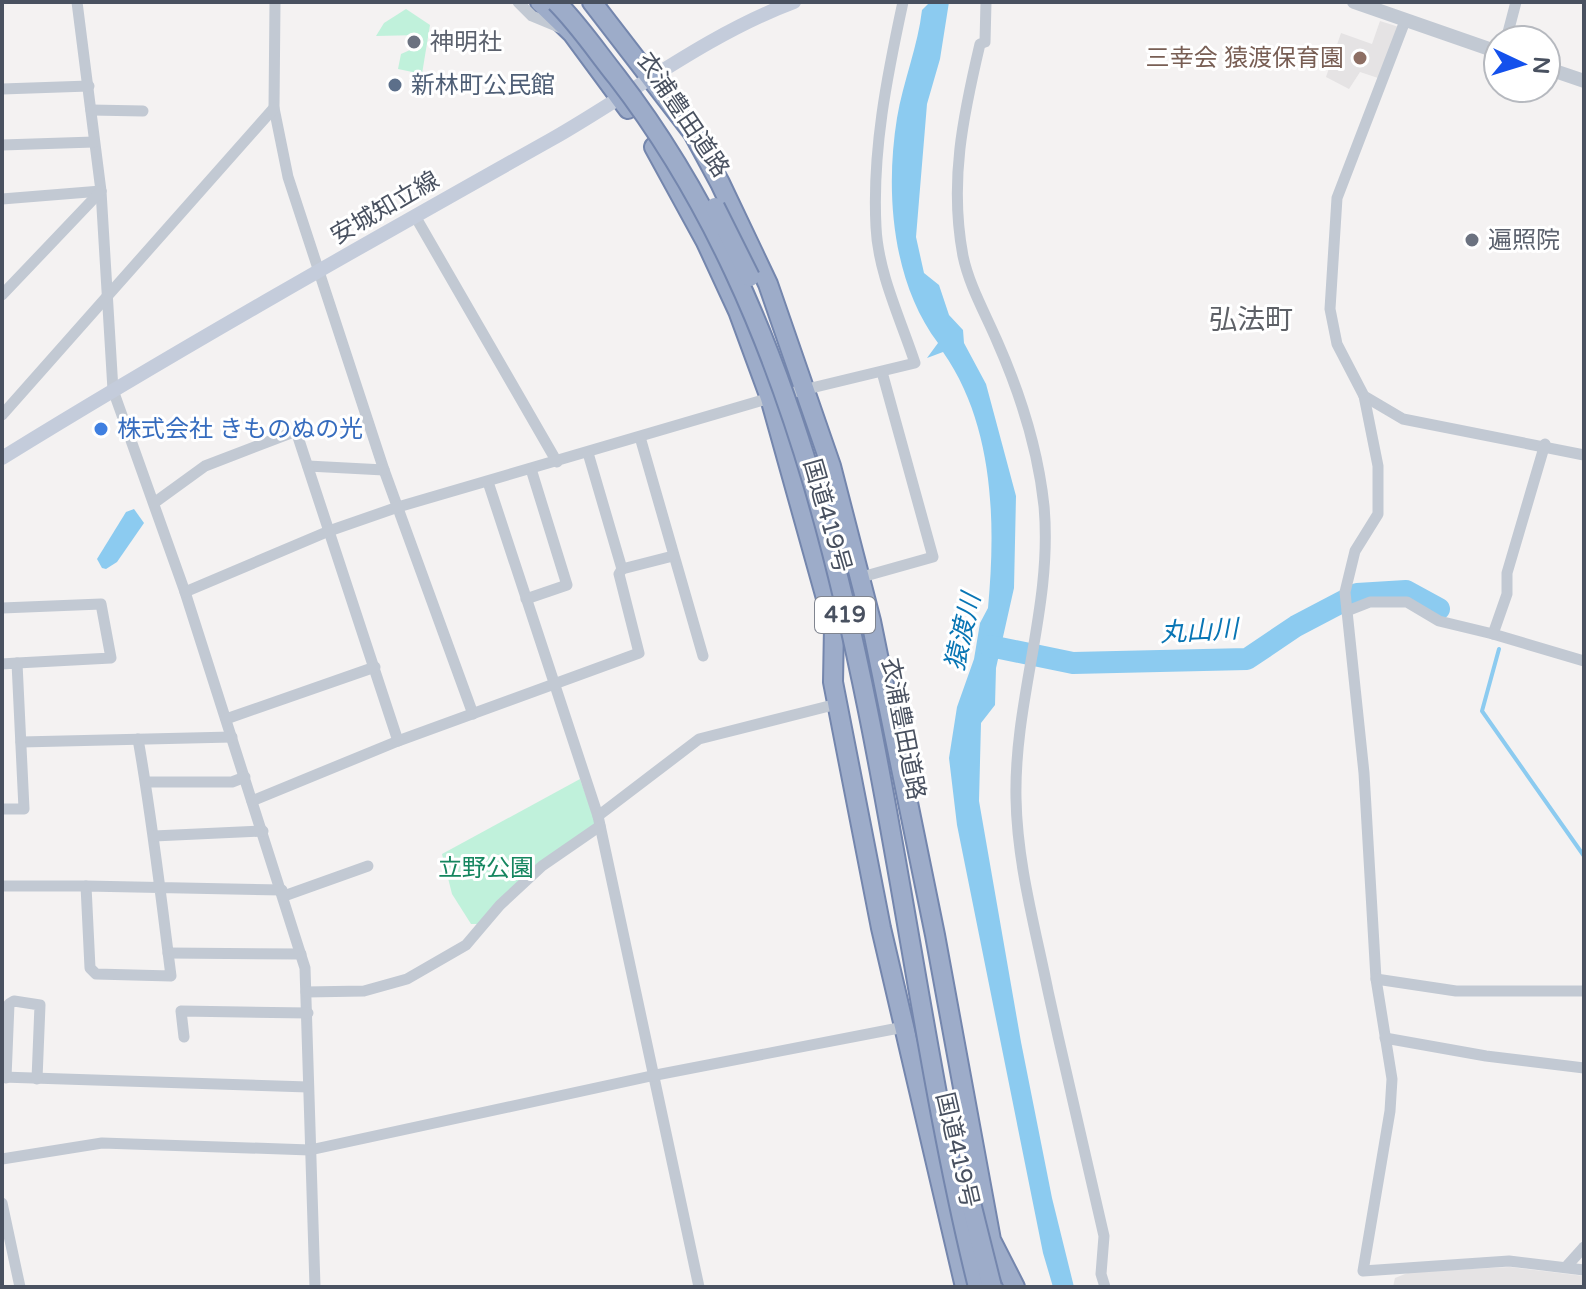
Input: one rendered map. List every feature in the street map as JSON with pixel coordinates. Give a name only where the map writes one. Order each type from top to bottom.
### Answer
[{"type":"highway","name":"国道419号","points":[[540,2],[572,33],[654,147],[706,242],[738,311],[770,398],[834,627],[833,682],[844,709],[904,1027],[965,1287]]},
{"type":"highway","name":"衣浦豊田道路","points":[[556,2],[644,113],[702,204],[755,317],[788,405],[847,622],[956,1192],[978,1287]]},
{"type":"highway","name":"衣浦豊田道路","points":[[571,2],[647,98],[729,231],[760,299],[801,418],[858,623],[964,1173],[992,1287]]},
{"type":"highway","name":"国道419号","points":[[592,2],[693,133],[768,284],[806,391],[854,544],[871,621],[968,1107],[991,1240],[1015,1287]]},
{"type":"highway","name":"衣浦豊田道路","points":[[844,709],[931,1112],[956,1192]]},
{"type":"highway","name":"419","points":[[991,1240],[1002,1287]]},
{"type":"main road","name":"安城知立線","points":[[2,458],[113,390],[734,31],[794,2]]},
{"type":"street","points":[[77,2],[101,191],[105,298],[113,390],[185,592],[301,954],[308,1013],[315,1287]]},
{"type":"street","points":[[275,2],[274,108],[288,177],[384,470],[473,714]]},
{"type":"street","points":[[518,2],[532,16],[572,33]]},
{"type":"street","points":[[185,592],[329,531],[398,507],[770,398],[915,363],[885,276],[876,229],[883,91],[903,2]]},
{"type":"street","points":[[986,2],[985,42],[980,44],[959,134],[955,190],[964,258],[1015,386],[1039,472],[1046,552],[1037,643],[1018,726],[1018,833],[1039,955],[1104,1236],[1101,1274],[1105,1287]]},
{"type":"street","points":[[1354,2],[1482,47]]},
{"type":"street","points":[[1510,24],[1516,2]]},
{"type":"street","points":[[1405,21],[1337,198],[1330,309],[1337,344],[1364,396],[1378,466],[1378,514],[1355,551],[1345,592],[1364,773],[1376,979],[1392,1079],[1390,1111],[1363,1271],[1509,1261],[1584,1270]]},
{"type":"street","points":[[1562,73],[1584,81]]},
{"type":"street","points":[[2,89],[89,86]]},
{"type":"street","points":[[2,415],[274,108]]},
{"type":"street","points":[[91,110],[143,111]]},
{"type":"street","points":[[2,145],[94,142]]},
{"type":"street","points":[[2,199],[101,191]]},
{"type":"street","points":[[2,295],[101,191]]},
{"type":"street","points":[[415,216],[557,462]]},
{"type":"street","points":[[869,575],[933,557],[882,372]]},
{"type":"street","points":[[2,392],[15,401]]},
{"type":"street","points":[[1364,396],[1403,419],[1545,444],[1584,455]]},
{"type":"street","points":[[154,503],[205,466],[296,431],[398,741]]},
{"type":"street","points":[[640,437],[703,656]]},
{"type":"street","points":[[1493,634],[1507,594],[1507,573],[1545,444]]},
{"type":"street","points":[[588,453],[622,569]]},
{"type":"street","points":[[308,466],[384,470]]},
{"type":"street","points":[[526,599],[567,585],[531,469]]},
{"type":"street","points":[[488,482],[599,821],[651,1076],[699,1287]]},
{"type":"street","points":[[252,801],[398,741],[639,653],[619,574],[622,569],[673,556]]},
{"type":"street","points":[[1347,611],[1370,602],[1407,602],[1439,621],[1584,661]]},
{"type":"street","points":[[2,608],[101,604],[111,658],[2,664]]},
{"type":"street","points":[[2,809],[24,809],[17,663]]},
{"type":"street","points":[[226,719],[375,667]]},
{"type":"street","points":[[306,992],[364,991],[407,979],[466,945],[500,905],[542,866],[699,739],[844,709]]},
{"type":"street","points":[[21,742],[232,737]]},
{"type":"street","points":[[86,886],[90,968],[96,974],[171,976],[154,836],[138,739]]},
{"type":"street","points":[[146,782],[232,782],[245,777]]},
{"type":"street","points":[[154,836],[263,831]]},
{"type":"street","points":[[2,886],[283,893],[368,866]]},
{"type":"street","points":[[168,953],[301,954]]},
{"type":"street","points":[[1376,979],[1456,991],[1584,991]]},
{"type":"street","points":[[37,1079],[40,1005],[14,1001],[9,1004],[4,1078],[37,1079],[308,1087]]},
{"type":"street","points":[[184,1037],[181,1011],[308,1013]]},
{"type":"street","points":[[2,1159],[102,1143],[310,1150],[651,1076],[904,1027]]},
{"type":"street","points":[[1385,1038],[1486,1056],[1584,1068]]},
{"type":"street","points":[[2,1205],[20,1287]]},
{"type":"street","points":[[1566,1267],[1584,1247]]},
{"type":"shaded area","name":"三幸会 猿渡保育園","points":[[1380,21],[1399,27],[1381,79],[1360,72],[1349,89],[1326,77],[1341,33],[1372,44]]},
{"type":"shaded area","points":[[1510,1267],[1584,1276],[1584,1287],[1393,1287],[1395,1278],[1410,1272]]},
{"type":"green space","points":[[406,9],[430,25],[422,74],[398,69],[401,54],[419,46],[420,35],[376,36],[384,23]]},
{"type":"green space","name":"立野公園","points":[[580,779],[596,824],[478,924],[471,924],[452,894],[442,854]]},
{"type":"water","points":[[930,2],[949,2],[940,59],[927,104],[916,237],[924,273],[939,285],[949,315],[963,330],[964,343],[986,384],[1016,496],[1014,588],[996,668],[995,705],[981,723],[979,801],[1021,1042],[1052,1198],[1074,1287],[1053,1287],[1043,1253],[957,825],[949,758],[957,707],[974,659],[980,623],[988,608],[992,542],[988,475],[973,411],[960,380],[943,352],[927,358],[938,343],[910,293],[896,235],[892,176],[897,118],[922,10]]},
{"type":"water","points":[[134,509],[144,523],[117,562],[106,569],[102,568],[97,559],[126,512]]},
{"type":"waterway","name":"丸山川","points":[[990,646],[1073,663],[1247,659],[1296,626],[1357,594],[1406,591],[1439,609]]},
{"type":"waterway","name":"丸山川","points":[[1499,649],[1482,711],[1584,856]]},
{"type":"place","name":"神明社","points":[[414,42]]},
{"type":"place","name":"三幸会 猿渡保育園","points":[[1360,58]]},
{"type":"place","name":"新林町公民館","points":[[395,85]]},
{"type":"place","name":"遍照院","points":[[1472,240]]},
{"type":"place","name":"株式会社 きものぬの光","points":[[101,429]]},
{"type":"district","name":"弘法町","points":[[1251,320]]},
{"type":"water label","name":"猿渡川","points":[[963,632]]}]
